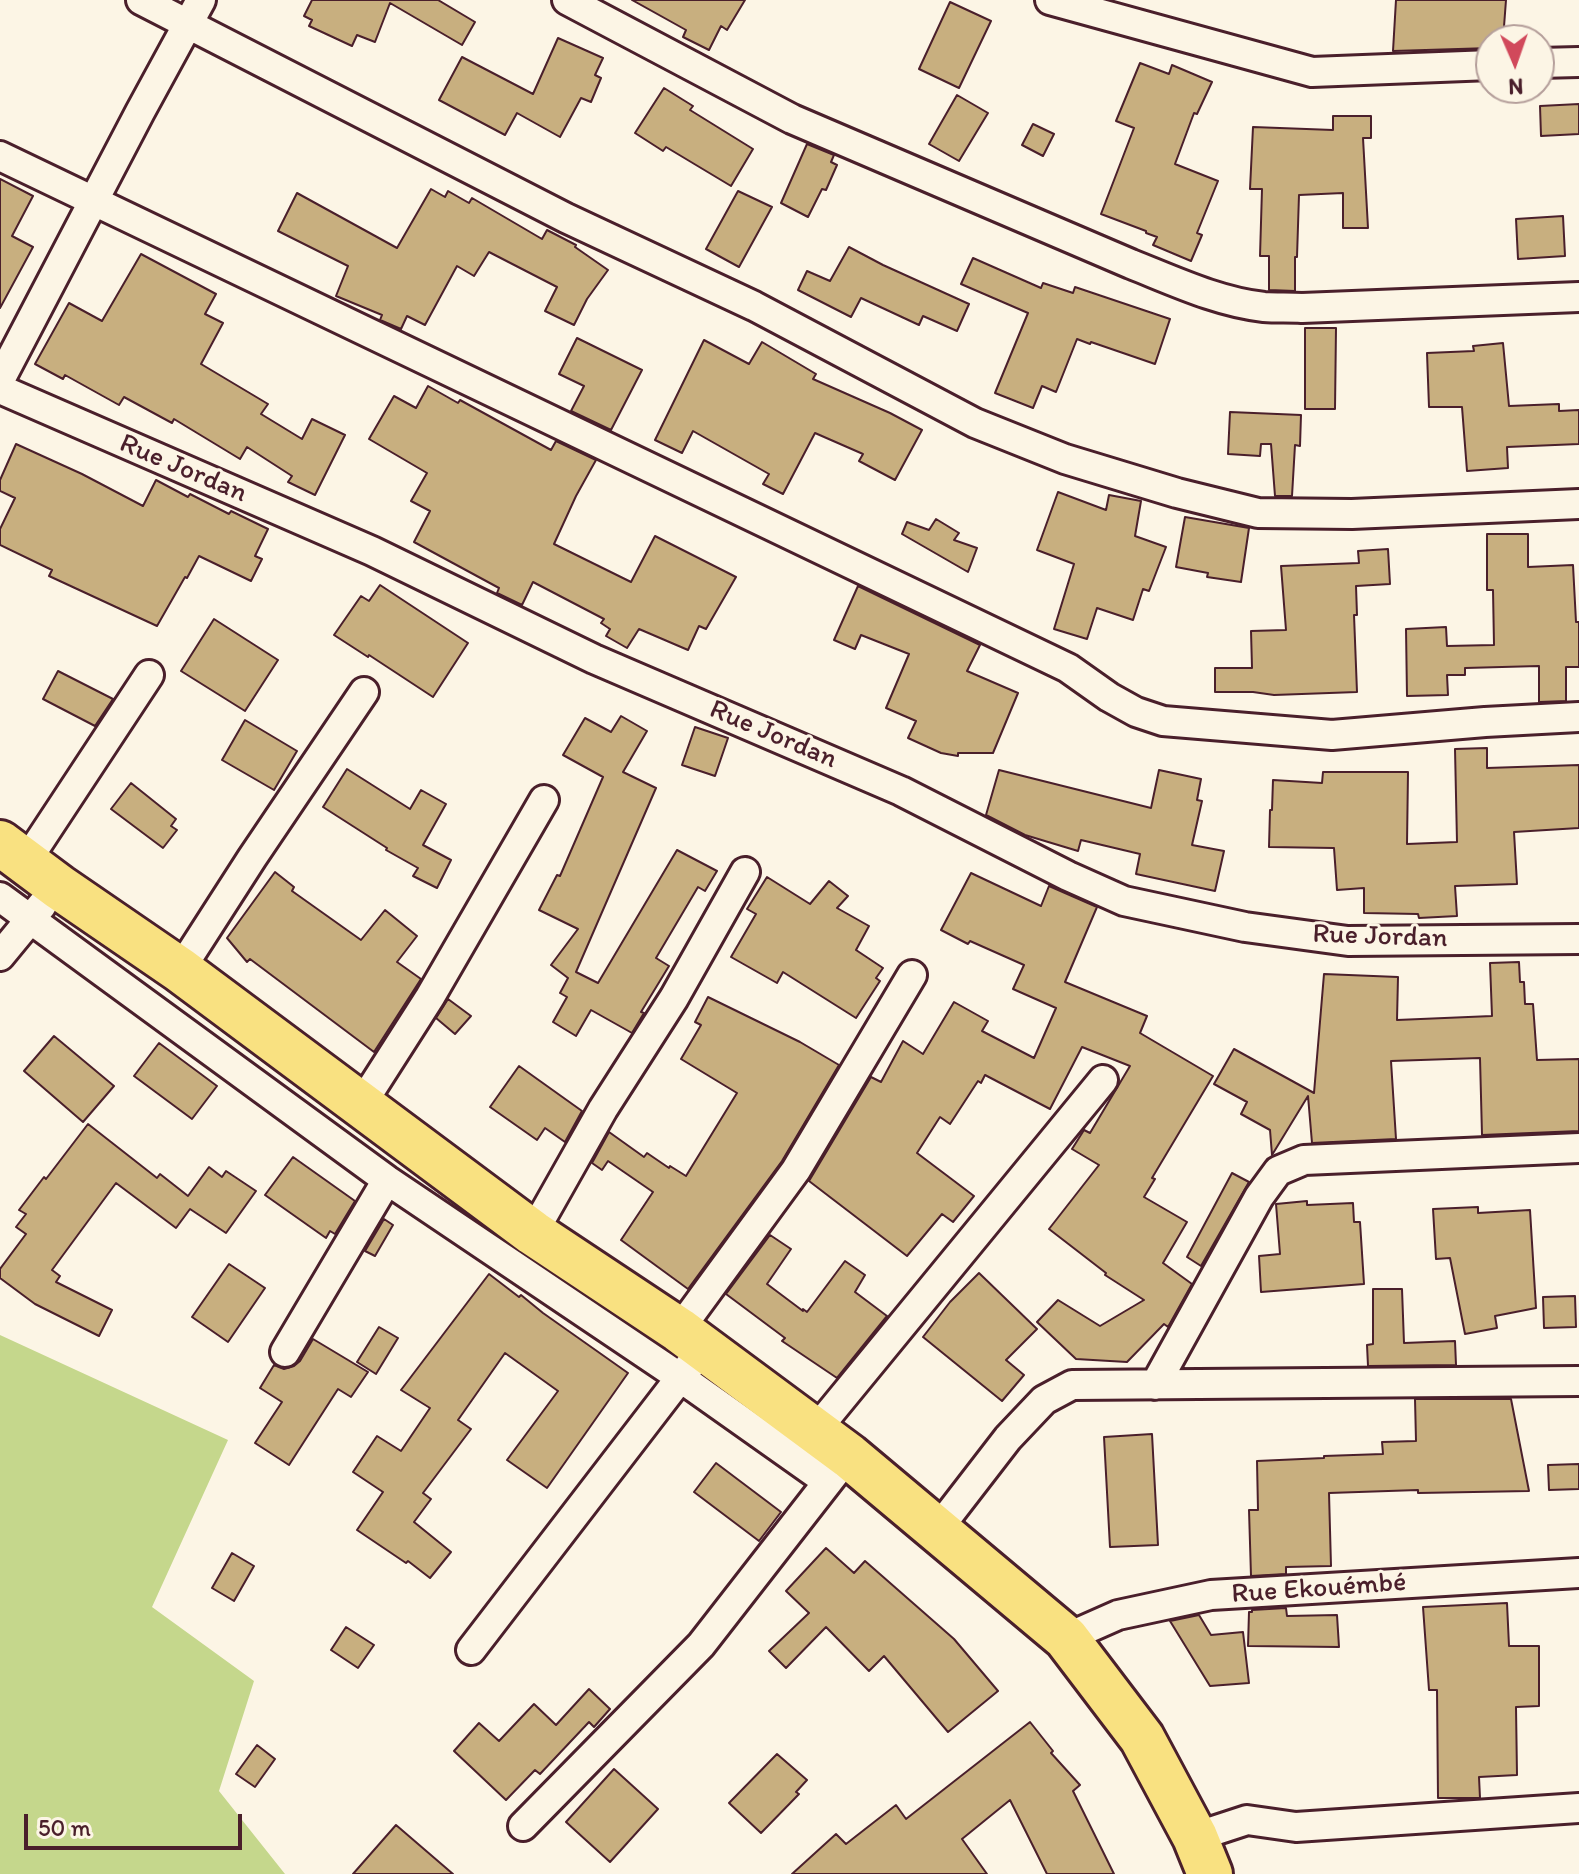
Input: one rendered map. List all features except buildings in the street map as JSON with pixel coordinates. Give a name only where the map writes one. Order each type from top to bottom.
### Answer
[{"type":"main road","points":[[21,872],[180,970],[688,1352],[937,1530],[1066,1638],[1142,1738],[1202,1856]]},
{"type":"street","points":[[141,0],[566,218],[754,306],[975,423],[1065,459],[1177,493],[1258,513],[1352,514],[1579,504]]},
{"type":"street","points":[[0,380],[201,0]]},
{"type":"street","points":[[567,0],[792,119],[1223,299],[1264,307],[1302,308],[1579,297]]},
{"type":"street","points":[[1050,0],[1312,72],[1475,66]]},
{"type":"street","points":[[1555,63],[1579,62]]},
{"type":"street","points":[[0,156],[1054,661],[1136,712],[1163,721],[1332,735],[1579,717]]},
{"type":"street","name":"Rue Jordan","points":[[0,389],[372,551],[594,659],[901,791],[1124,901],[1245,927],[1348,941],[1579,939]]},
{"type":"street","points":[[149,675],[21,872],[29,918],[387,1180],[688,1352]]},
{"type":"street","points":[[180,970],[364,692]]},
{"type":"street","points":[[361,1105],[430,997],[544,800]]},
{"type":"street","points":[[0,956],[29,918],[21,872]]},
{"type":"street","points":[[533,1233],[603,1109],[674,998],[745,872]]},
{"type":"street","points":[[471,1650],[688,1352],[912,975]]},
{"type":"street","points":[[523,1826],[701,1645],[831,1456],[1103,1080]]},
{"type":"street","points":[[1155,1385],[1259,1197],[1278,1171],[1304,1160],[1579,1148]]},
{"type":"street","points":[[285,1352],[387,1180]]},
{"type":"street","points":[[937,1530],[1008,1438],[1044,1400],[1072,1385],[1579,1381]]},
{"type":"street","name":"Rue Ekouémbé","points":[[1066,1638],[1118,1615],[1211,1595],[1579,1573]]},
{"type":"street","points":[[1202,1856],[1247,1820],[1296,1827],[1579,1808]]},
{"type":"green space","points":[[0,1335],[228,1440],[152,1607],[254,1681],[219,1791],[285,1874],[0,1874]]}]
